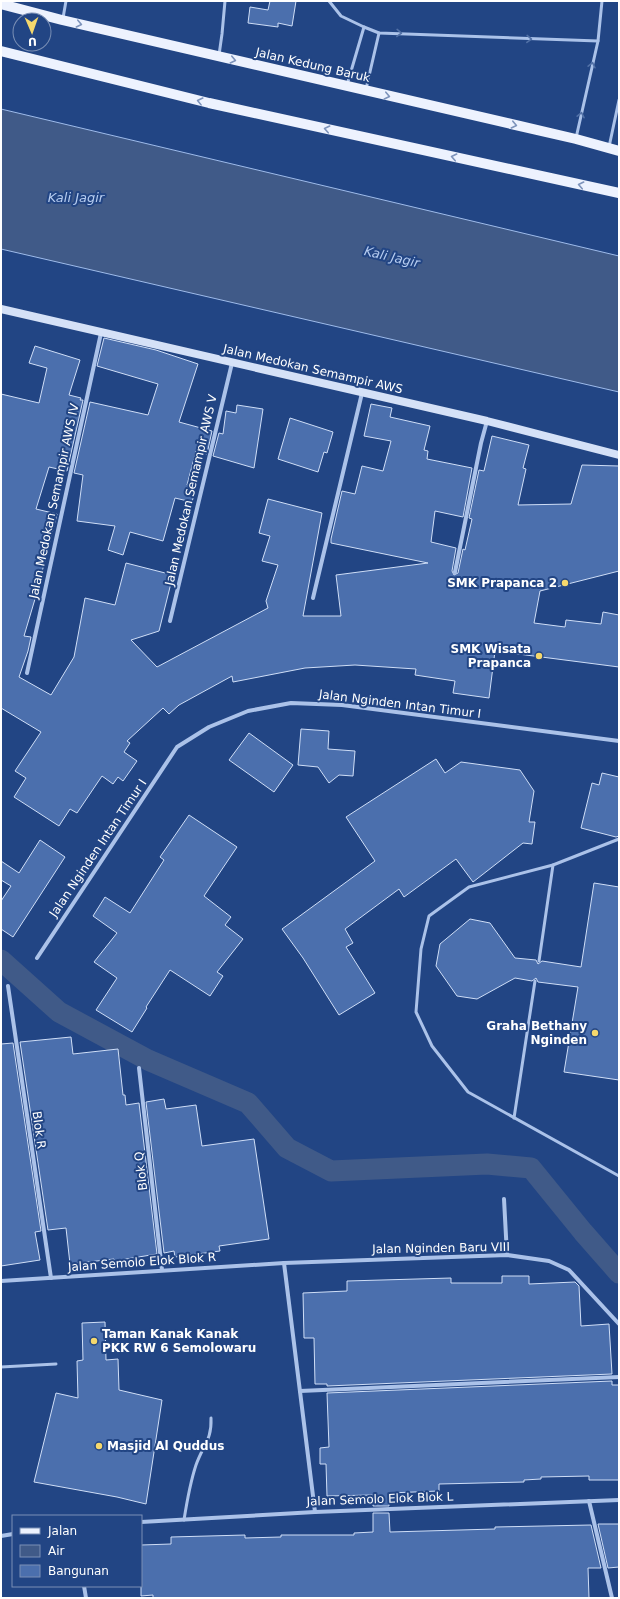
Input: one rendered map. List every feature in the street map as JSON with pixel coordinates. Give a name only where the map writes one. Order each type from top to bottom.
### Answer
[{"type":"main road","name":"Jalan Kedung Baruk","points":[[1,4],[218,57],[576,139],[614,150]]},
{"type":"main road","points":[[1,51],[209,103],[619,193]]},
{"type":"street","name":"Jalan Medokan Semampir AWS","points":[[1,309],[487,421],[619,455]]},
{"type":"street","name":"Jalan Medokan Semampir AWS IV","points":[[26,673],[101,333]]},
{"type":"street","name":"Jalan Medokan Semampir AWS V","points":[[170,621],[232,363]]},
{"type":"street","points":[[314,598],[362,393]]},
{"type":"street","points":[[455,572],[481,442],[487,421]]},
{"type":"street","name":"Jalan Nginden Intan Timur I","points":[[37,958],[177,747],[209,727],[248,711],[291,703],[342,705],[619,741]]},
{"type":"street","name":"Blok R","points":[[8,986],[51,1278]]},
{"type":"street","name":"Blok Q","points":[[139,1068],[162,1270]]},
{"type":"street","points":[[504,1199],[507,1255]]},
{"type":"street","name":"Jalan Nginden Baru VIII","points":[[284,1263],[507,1255],[549,1260],[569,1270],[619,1324]]},
{"type":"street","points":[[284,1263],[316,1512]]},
{"type":"street","name":"Jalan Semolo Elok Blok R","points":[[1,1281],[284,1263]]},
{"type":"street","points":[[300,1391],[619,1377]]},
{"type":"street","name":"Jalan Semolo Elok Blok L","points":[[142,1522],[316,1512],[619,1500]]},
{"type":"street","points":[[589,1501],[612,1598]]},
{"type":"street","points":[[1,1536],[12,1534]]},
{"type":"street","points":[[84,1587],[86,1598]]},
{"type":"lane","points":[[62,20],[66,1]]},
{"type":"lane","points":[[218,57],[226,1]]},
{"type":"lane","points":[[329,1],[340,16],[364,28],[379,33],[598,41]]},
{"type":"lane","points":[[576,139],[598,41],[602,1]]},
{"type":"lane","points":[[347,87],[364,28]]},
{"type":"lane","points":[[366,91],[379,33]]},
{"type":"lane","points":[[614,150],[619,100]]},
{"type":"lane","points":[[619,839],[553,865],[469,887],[429,916],[421,949],[416,1012],[432,1046],[468,1092],[619,1176]]},
{"type":"lane","points":[[538,961],[553,865]]},
{"type":"lane","points":[[514,1118],[535,981]]},
{"type":"lane","points":[[1,1367],[56,1364]]},
{"type":"lane","points":[[184,1520],[189,1487],[197,1462],[205,1448],[211,1429],[211,1418]]},
{"type":"water","name":"Kali Jagir","points":[[1,109],[619,256],[619,392],[1,249]]},
{"type":"building","points":[[270,1],[296,1],[292,26],[278,23],[278,27],[248,23],[250,7],[268,10]]},
{"type":"building","points":[[104,338],[156,350],[198,364],[179,422],[212,431],[207,454],[196,451],[187,485],[196,487],[192,502],[175,498],[163,541],[130,532],[123,555],[108,550],[115,526],[77,521],[83,475],[74,473],[90,402],[148,415],[158,384],[97,366]]},
{"type":"building","points":[[35,346],[80,360],[69,395],[81,398],[80,400],[83,400],[67,471],[49,467],[36,509],[57,514],[24,636],[31,637],[19,677],[51,695],[74,657],[85,598],[115,605],[126,563],[173,575],[159,631],[131,640],[157,667],[268,608],[266,601],[278,565],[262,561],[270,536],[259,533],[268,499],[322,513],[303,616],[341,616],[336,575],[428,563],[331,543],[342,491],[355,494],[362,466],[383,471],[391,441],[364,436],[371,404],[392,408],[390,417],[430,426],[424,450],[428,451],[427,459],[472,468],[463,517],[435,511],[431,542],[456,548],[452,571],[454,575],[458,573],[463,549],[465,550],[472,519],[469,518],[479,470],[484,471],[492,436],[529,445],[523,468],[526,469],[518,505],[571,504],[582,465],[619,466],[619,571],[540,591],[534,623],[565,627],[566,620],[601,624],[603,612],[619,615],[619,667],[495,651],[489,698],[453,693],[455,681],[415,675],[416,669],[355,665],[305,668],[233,682],[232,676],[179,705],[169,714],[163,708],[127,741],[130,743],[124,752],[137,761],[123,781],[118,777],[113,784],[102,776],[77,813],[70,809],[59,826],[14,797],[26,778],[15,771],[41,732],[1,708],[1,394],[39,403],[47,368],[29,363]]},
{"type":"building","points":[[237,405],[263,409],[254,468],[213,456],[219,433],[223,434],[226,411],[236,413]]},
{"type":"building","points":[[290,418],[333,432],[327,453],[324,452],[318,472],[278,459]]},
{"type":"building","points":[[301,729],[329,731],[328,749],[355,751],[353,776],[339,775],[329,783],[318,767],[298,765]]},
{"type":"building","points":[[249,733],[293,765],[274,792],[229,760]]},
{"type":"building","points":[[436,759],[445,773],[461,762],[520,770],[534,791],[529,822],[535,822],[532,844],[523,843],[473,882],[456,859],[404,897],[399,889],[345,929],[353,943],[346,947],[375,993],[339,1015],[303,958],[282,929],[375,861],[346,817]]},
{"type":"building","points":[[602,773],[619,777],[619,836],[616,837],[581,828],[592,783],[599,785]]},
{"type":"building","points":[[189,815],[237,847],[204,896],[231,917],[225,925],[243,939],[217,972],[223,976],[210,996],[170,970],[132,1032],[96,1010],[117,978],[94,962],[117,933],[93,916],[105,897],[130,913],[164,860],[160,857]]},
{"type":"building","points":[[40,840],[65,857],[13,937],[1,929],[1,901],[11,886],[1,880],[1,861],[19,873]]},
{"type":"building","points":[[594,883],[619,887],[619,1080],[564,1072],[578,987],[538,982],[536,978],[532,981],[515,978],[477,999],[457,996],[436,966],[440,944],[470,919],[490,923],[515,958],[536,960],[538,964],[542,961],[581,967]]},
{"type":"building","points":[[71,1037],[73,1054],[118,1049],[123,1095],[125,1095],[126,1105],[139,1103],[157,1254],[114,1261],[114,1259],[70,1264],[66,1228],[48,1230],[20,1042]]},
{"type":"building","points":[[13,1043],[41,1231],[35,1232],[40,1260],[1,1266],[1,1044]]},
{"type":"building","points":[[164,1099],[166,1109],[196,1105],[202,1146],[254,1139],[269,1239],[219,1246],[220,1251],[175,1257],[174,1251],[164,1253],[146,1102]]},
{"type":"building","points":[[502,1276],[529,1276],[529,1284],[575,1282],[579,1286],[581,1326],[609,1324],[612,1374],[327,1386],[327,1384],[315,1384],[314,1338],[304,1338],[303,1293],[347,1291],[347,1281],[451,1278],[451,1283],[502,1283]]},
{"type":"building","name":"Masjid Al Quddus","points":[[105,1322],[106,1360],[118,1359],[119,1390],[162,1400],[146,1504],[117,1497],[34,1482],[56,1393],[78,1398],[77,1361],[83,1360],[82,1323]]},
{"type":"building","points":[[612,1381],[612,1385],[619,1385],[619,1480],[589,1480],[589,1476],[541,1477],[541,1479],[524,1480],[524,1482],[439,1484],[439,1491],[389,1493],[389,1506],[373,1506],[373,1495],[327,1496],[326,1464],[320,1464],[320,1448],[329,1447],[327,1393]]},
{"type":"building","points":[[373,1513],[389,1513],[390,1532],[495,1529],[495,1527],[591,1525],[601,1568],[588,1568],[589,1598],[153,1598],[153,1595],[141,1596],[142,1545],[171,1544],[171,1537],[245,1535],[245,1538],[281,1537],[281,1535],[354,1535],[354,1533],[373,1532]]},
{"type":"building","points":[[598,1524],[619,1524],[619,1567],[608,1568]]},
{"type":"waterway","points":[[1,960],[59,1012],[148,1060],[248,1103],[287,1148],[331,1171],[487,1164],[531,1168],[583,1232],[619,1273]]},
{"type":"place","name":"SMK Prapanca 2","points":[[565,583]]},
{"type":"place","name":"SMK Wisata Prapanca","points":[[539,656]]},
{"type":"place","name":"Graha Bethany Nginden","points":[[595,1033]]},
{"type":"place","name":"Taman Kanak Kanak PKK RW 6 Semolowaru","points":[[94,1341]]},
{"type":"place","name":"Masjid Al Quddus","points":[[99,1446]]}]
